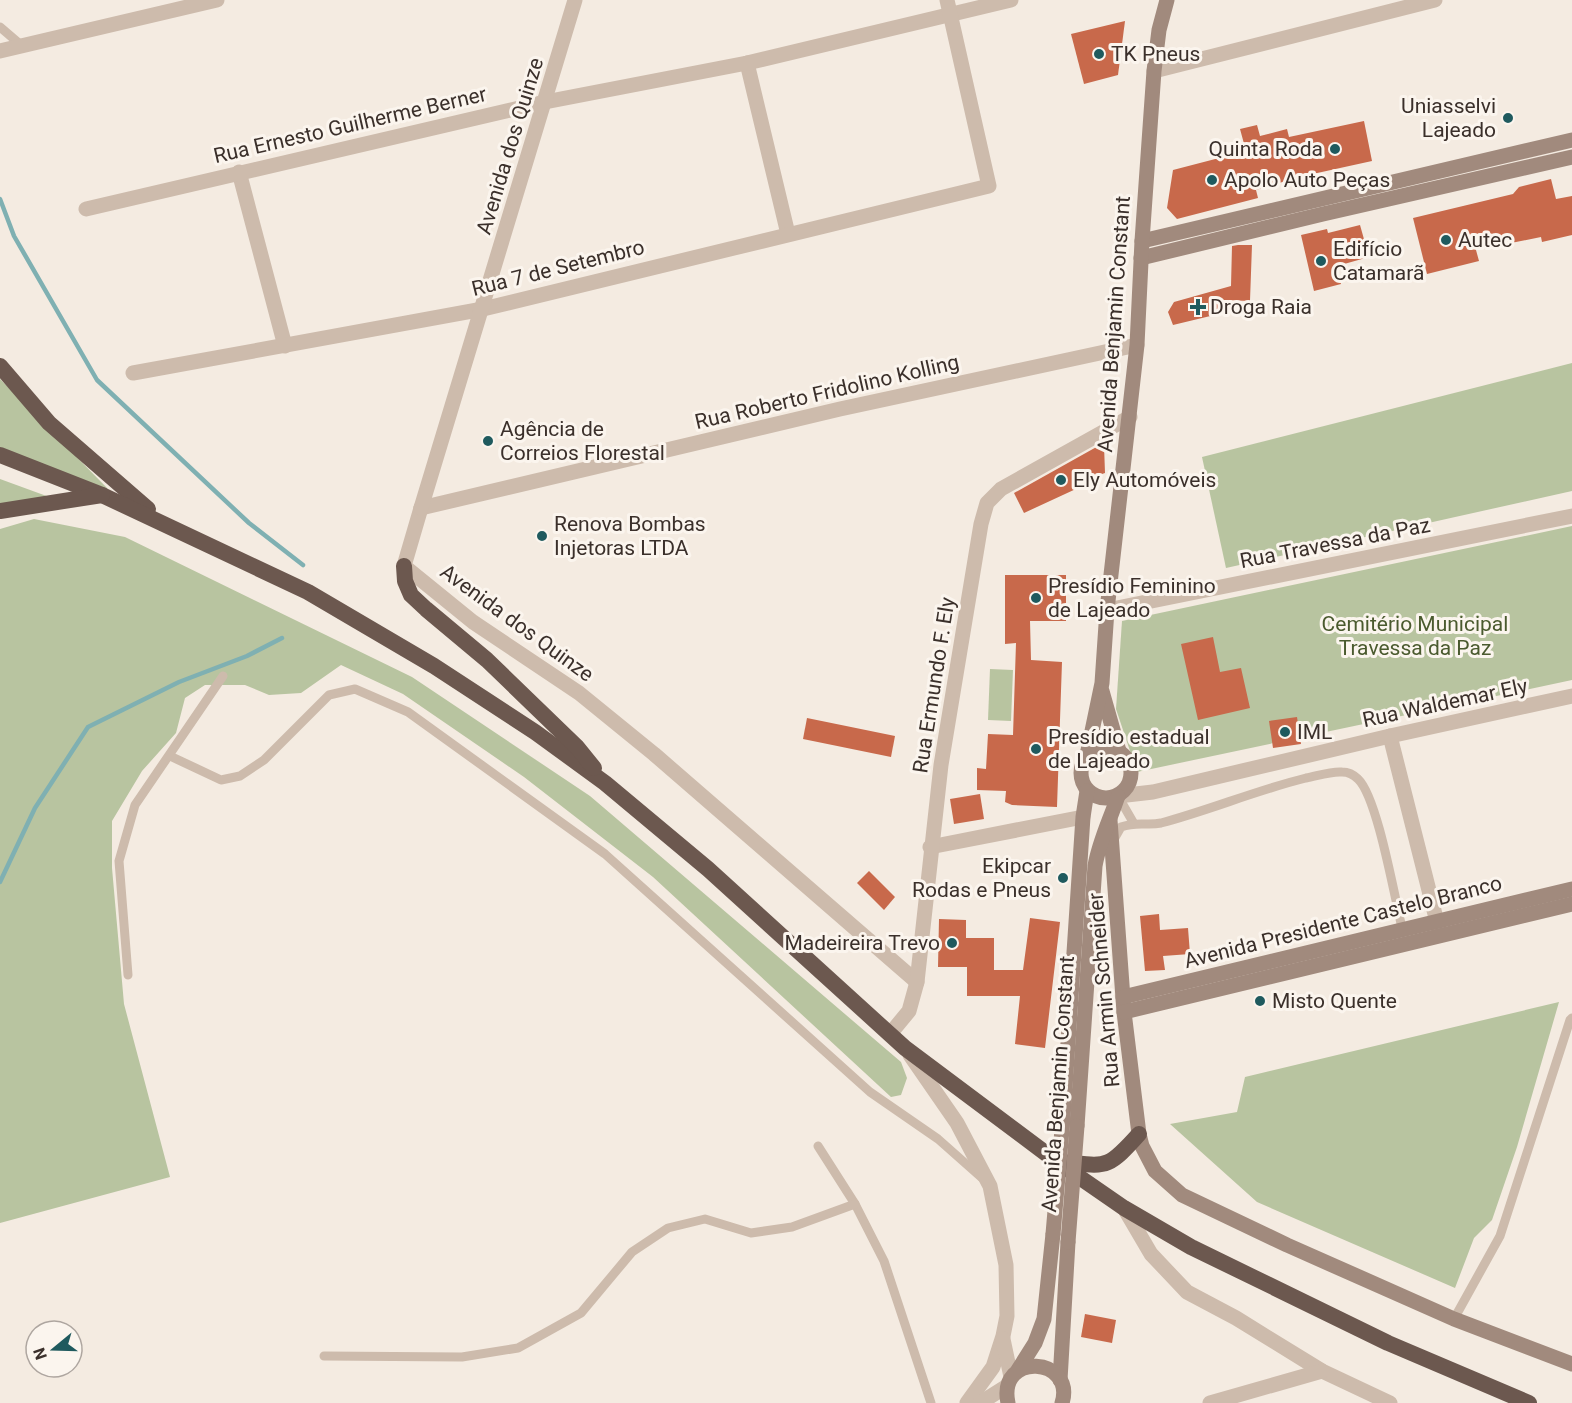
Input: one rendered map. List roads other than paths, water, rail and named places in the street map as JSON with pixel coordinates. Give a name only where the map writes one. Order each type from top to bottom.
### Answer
[{"type":"highway","points":[[0,366],[49,423],[162,522]]},
{"type":"highway","points":[[0,455],[102,495],[308,592],[424,661],[535,732],[605,783],[708,869],[905,1048],[1056,1161],[1124,1208],[1191,1247],[1388,1343],[1529,1403]]},
{"type":"highway","points":[[0,511],[102,495]]},
{"type":"highway","points":[[404,566],[405,581],[411,595],[487,660],[577,747],[605,783]]},
{"type":"highway","points":[[1056,1161],[1098,1166],[1106,1164],[1117,1158],[1139,1134]]},
{"type":"main road","name":"Avenida Benjamin Constant","points":[[1087,755],[1102,688],[1107,610],[1137,345],[1154,70],[1159,30],[1167,0]]},
{"type":"main road","points":[[1141,258],[1323,214],[1572,141]]},
{"type":"main road","points":[[1142,241],[1319,198],[1572,157]]},
{"type":"main road","points":[[1319,198],[1323,214]]},
{"type":"main road","name":"Avenida Benjamin Constant","points":[[1102,688],[1119,751]]},
{"type":"main road","points":[[1106,747],[1119,751],[1127,759],[1131,768],[1131,779],[1126,789],[1118,796],[1098,798],[1087,791],[1082,782],[1080,773],[1082,764],[1087,755],[1099,748],[1106,747]]},
{"type":"main road","name":"Avenida Benjamin Constant","points":[[1012,1378],[1035,1343],[1044,1319],[1063,1118],[1083,817],[1087,791]]},
{"type":"main road","name":"Avenida Benjamin Constant","points":[[1062,1403],[1064,1389],[1060,1380],[1068,1242],[1095,866],[1099,844],[1118,796]]},
{"type":"main road","name":"Rua Armin Schneider","points":[[1110,820],[1123,1004],[1139,1134],[1142,1146],[1155,1171],[1182,1195],[1287,1245],[1454,1319],[1572,1364]]},
{"type":"main road","name":"Avenida Presidente Castelo Branco","points":[[1123,1004],[1438,928],[1572,889]]},
{"type":"main road","name":"Avenida Presidente Castelo Branco","points":[[1438,928],[1572,904]]},
{"type":"main road","points":[[1008,1403],[1012,1378],[1027,1366],[1046,1367],[1060,1380]]},
{"type":"street","points":[[0,51],[217,0]]},
{"type":"street","name":"Avenida dos Quinze","points":[[575,0],[404,566],[473,622],[588,700],[654,754],[917,982]]},
{"type":"street","name":"Rua Ernesto Guilherme Berner","points":[[86,209],[545,102],[747,63],[949,7],[1011,0]]},
{"type":"street","points":[[1154,70],[1435,0]]},
{"type":"street","name":"Rua 7 de Setembro","points":[[133,374],[483,309],[989,186],[949,7]]},
{"type":"street","points":[[747,63],[788,234]]},
{"type":"street","points":[[239,172],[285,346]]},
{"type":"street","name":"Rua Roberto Fridolino Kolling","points":[[422,508],[840,409],[1137,345]]},
{"type":"street","name":"Rua Ermundo F. Ely","points":[[890,1034],[909,1011],[917,982],[930,847],[945,742],[981,524],[987,503],[1001,489],[1130,417]]},
{"type":"street","name":"Rua Travessa da Paz","points":[[1107,610],[1572,516]]},
{"type":"street","name":"Rua Waldemar Ely","points":[[1118,796],[1153,792],[1572,696]]},
{"type":"street","points":[[1390,736],[1438,928]]},
{"type":"street","points":[[930,847],[1083,817]]},
{"type":"street","points":[[905,1048],[957,1123],[990,1186],[1006,1265],[1007,1316],[1003,1336],[993,1367],[979,1390],[967,1403]]},
{"type":"street","points":[[1124,1208],[1151,1254],[1187,1292],[1236,1318],[1322,1371],[1390,1403]]},
{"type":"street","points":[[980,1403],[1012,1378],[1003,1336]]},
{"type":"street","points":[[1210,1403],[1322,1371]]},
{"type":"lane","points":[[0,27],[21,45]]},
{"type":"lane","points":[[128,975],[119,861],[135,805],[223,676]]},
{"type":"lane","points":[[170,756],[220,780],[240,776],[264,760],[329,695],[355,689],[408,712],[605,854],[870,1092],[938,1139],[990,1186]]},
{"type":"lane","points":[[1112,843],[1121,827],[1133,822],[1159,824],[1270,787],[1328,773],[1340,771],[1347,773],[1356,776],[1364,785],[1368,796],[1384,849],[1404,936]]},
{"type":"lane","points":[[1118,796],[1133,822]]},
{"type":"lane","points":[[1454,1319],[1500,1236],[1572,1018]]},
{"type":"lane","points":[[818,1146],[855,1204],[884,1261],[932,1403]]},
{"type":"lane","points":[[324,1356],[462,1357],[518,1348],[581,1313],[632,1252],[668,1228],[705,1220],[751,1233],[792,1227],[855,1204]]},
{"type":"waterway","points":[[0,199],[14,236],[97,380],[249,523],[303,565]]},
{"type":"waterway","points":[[0,882],[35,808],[88,727],[179,682],[247,656],[282,638]]},
{"type":"place","name":"TK Pneus","points":[[1099,54]]},
{"type":"place","name":"Uniasselvi Lajeado","points":[[1508,118]]},
{"type":"place","name":"Quinta Roda","points":[[1335,149]]},
{"type":"place","name":"Apolo Auto Peças","points":[[1212,180]]},
{"type":"place","name":"Autec","points":[[1446,240]]},
{"type":"place","name":"Edifício Catamarã","points":[[1321,261]]},
{"type":"place","name":"Droga Raia","points":[[1198,307]]},
{"type":"place","name":"Agência de Correios Florestal","points":[[488,441]]},
{"type":"place","name":"Ely Automóveis","points":[[1061,480]]},
{"type":"place","name":"Renova Bombas Injetoras LTDA","points":[[542,536]]},
{"type":"place","name":"Presídio Feminino de Lajeado","points":[[1036,598]]},
{"type":"place","name":"IML","points":[[1285,732]]},
{"type":"place","name":"Presídio estadual de Lajeado","points":[[1036,749]]},
{"type":"place","name":"Ekipcar Rodas e Pneus","points":[[1063,878]]},
{"type":"place","name":"Madeireira Trevo","points":[[952,943]]},
{"type":"place","name":"Misto Quente","points":[[1260,1001]]},
{"type":"park label","name":"Cemitério Municipal Travessa da Paz","points":[[1415,636]]}]
